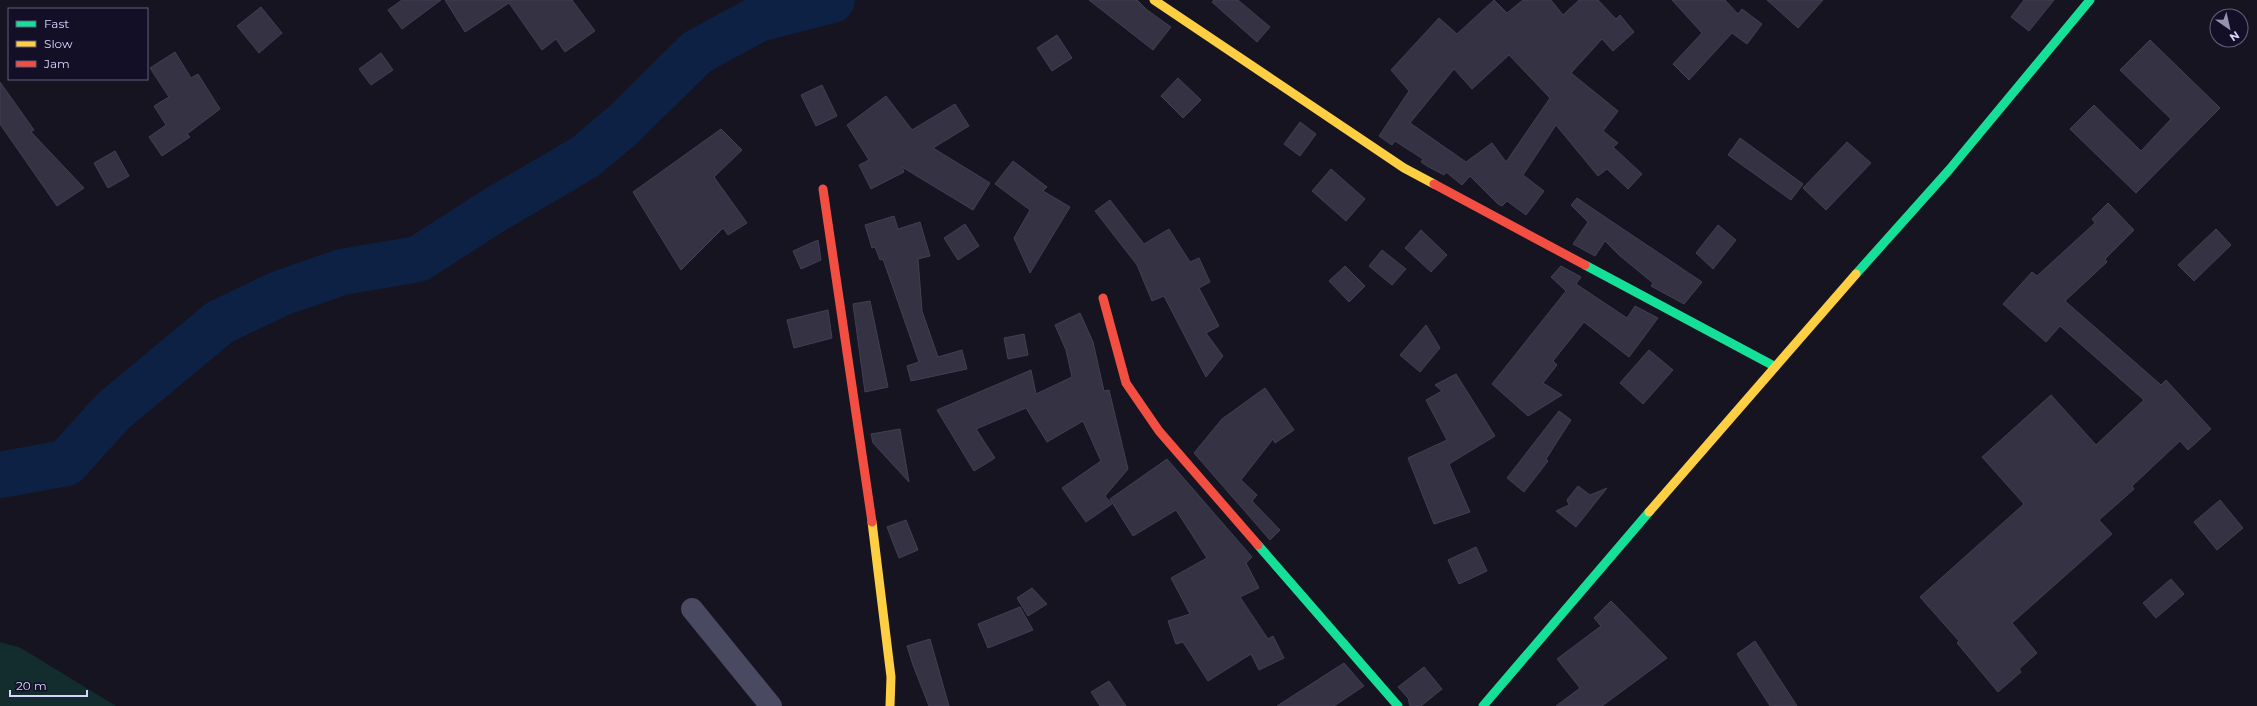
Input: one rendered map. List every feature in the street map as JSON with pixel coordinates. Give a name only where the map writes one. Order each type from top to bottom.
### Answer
[{"type":"street","points":[[1154,0],[1404,168],[1774,366]]},
{"type":"street","points":[[1484,706],[1774,366],[1949,170],[2090,0]]},
{"type":"street","points":[[823,189],[872,525],[891,678],[890,706]]},
{"type":"street","points":[[1103,298],[1126,384],[1159,431],[1398,706]]},
{"type":"street","points":[[692,610],[771,706]]},
{"type":"green space","points":[[0,642],[21,648],[116,706],[0,706]]},
{"type":"building","points":[[402,0],[441,0],[402,29],[388,10]]},
{"type":"building","points":[[445,0],[572,0],[595,31],[565,52],[556,39],[542,50],[509,3],[465,32]]},
{"type":"building","points":[[1089,0],[1137,0],[1147,10],[1171,27],[1153,50]]},
{"type":"building","points":[[1214,0],[1238,0],[1270,27],[1257,42],[1212,2]]},
{"type":"building","points":[[1494,0],[1507,13],[1523,0],[1551,0],[1563,15],[1579,0],[1598,0],[1616,19],[1620,15],[1634,32],[1613,51],[1602,39],[1571,73],[1618,111],[1603,131],[1618,143],[1613,147],[1642,174],[1628,189],[1607,169],[1598,176],[1556,125],[1523,175],[1544,191],[1526,215],[1507,201],[1502,206],[1498,204],[1470,176],[1462,185],[1446,172],[1444,175],[1427,166],[1421,162],[1423,159],[1395,141],[1392,145],[1379,136],[1409,91],[1391,70],[1439,18],[1457,34]],"holes":[[[1509,55],[1550,98],[1506,162],[1492,143],[1466,162],[1410,123],[1454,69],[1472,89]]]},
{"type":"building","points":[[1672,0],[1725,0],[1738,14],[1742,9],[1762,24],[1747,44],[1732,33],[1689,80],[1673,64],[1702,33]]},
{"type":"building","points":[[1767,0],[1823,0],[1798,28]]},
{"type":"building","points":[[2024,0],[2054,0],[2029,31],[2011,17]]},
{"type":"building","points":[[261,7],[282,33],[259,53],[237,26]]},
{"type":"building","points":[[1057,35],[1072,58],[1052,71],[1037,48]]},
{"type":"building","points":[[2150,40],[2220,108],[2136,193],[2070,129],[2094,105],[2141,151],[2171,119],[2120,70]]},
{"type":"building","points":[[175,52],[191,78],[198,74],[220,109],[187,134],[190,137],[162,156],[149,137],[166,125],[154,106],[169,97],[150,68]]},
{"type":"building","points":[[381,53],[393,70],[371,85],[359,69]]},
{"type":"building","points":[[1178,78],[1201,100],[1183,118],[1161,96]]},
{"type":"building","points":[[0,82],[34,130],[31,132],[84,188],[57,206],[0,124]]},
{"type":"building","points":[[822,85],[837,116],[816,126],[801,95]]},
{"type":"building","points":[[886,96],[912,130],[955,104],[969,126],[933,148],[990,183],[973,210],[902,167],[904,172],[871,189],[859,165],[869,160],[847,125]]},
{"type":"building","points":[[1300,122],[1316,134],[1300,156],[1284,144]]},
{"type":"building","points":[[721,129],[742,150],[714,177],[747,223],[728,235],[723,228],[681,270],[633,192]]},
{"type":"building","points":[[1740,138],[1803,184],[1791,200],[1728,155]]},
{"type":"building","points":[[1847,142],[1871,163],[1826,210],[1803,188]]},
{"type":"building","points":[[115,151],[129,176],[108,188],[94,163]]},
{"type":"building","points":[[1013,161],[1047,187],[1043,191],[1070,207],[1030,273],[1014,238],[1030,210],[995,184]]},
{"type":"building","points":[[1331,169],[1365,199],[1346,221],[1312,191]]},
{"type":"building","points":[[1577,198],[1702,282],[1684,304],[1651,286],[1653,283],[1619,255],[1605,241],[1595,256],[1573,244],[1588,222],[1571,205]]},
{"type":"building","points":[[1110,200],[1144,244],[1169,229],[1190,262],[1199,258],[1210,282],[1199,288],[1219,326],[1206,333],[1223,356],[1206,377],[1164,296],[1152,301],[1137,265],[1095,211]]},
{"type":"building","points":[[2108,203],[2134,230],[2105,259],[2107,262],[2065,301],[2161,385],[2166,380],[2211,429],[2188,450],[2180,441],[2132,486],[2134,489],[2099,520],[2112,534],[2012,623],[2037,653],[2019,669],[2021,672],[1998,692],[1957,643],[1959,641],[1920,597],[2024,504],[1982,457],[2051,395],[2096,445],[2144,400],[2060,326],[2046,342],[2003,304],[2032,272],[2037,276],[2095,223],[2092,219]]},
{"type":"building","points":[[894,216],[898,229],[920,222],[930,256],[918,259],[922,311],[938,357],[962,350],[967,369],[911,381],[907,366],[919,362],[883,259],[880,260],[875,247],[872,248],[865,225]]},
{"type":"building","points":[[965,224],[979,246],[958,260],[944,238]]},
{"type":"building","points":[[1718,225],[1736,240],[1713,269],[1696,253]]},
{"type":"building","points":[[2216,229],[2231,245],[2194,281],[2178,265]]},
{"type":"building","points":[[1421,230],[1447,255],[1431,272],[1405,248]]},
{"type":"building","points":[[818,240],[821,260],[801,269],[793,251]]},
{"type":"building","points":[[1382,250],[1406,269],[1392,285],[1369,266]]},
{"type":"building","points":[[1345,266],[1365,286],[1349,302],[1329,281]]},
{"type":"building","points":[[1561,266],[1581,277],[1576,284],[1627,318],[1635,306],[1658,318],[1629,357],[1584,322],[1553,361],[1557,365],[1543,383],[1562,395],[1528,416],[1492,384],[1566,291],[1551,277]]},
{"type":"building","points":[[870,301],[888,387],[865,392],[853,304]]},
{"type":"building","points":[[828,310],[832,338],[794,348],[787,320]]},
{"type":"building","points":[[1080,313],[1093,342],[1104,391],[1109,390],[1128,469],[1105,496],[1112,504],[1086,522],[1062,488],[1101,461],[1083,421],[1047,442],[1026,408],[976,429],[995,458],[974,471],[937,410],[1031,370],[1036,394],[1072,377],[1066,350],[1055,325]]},
{"type":"building","points":[[1426,325],[1440,348],[1420,372],[1400,355]]},
{"type":"building","points":[[1024,334],[1028,355],[1008,359],[1004,338]]},
{"type":"building","points":[[1649,350],[1673,370],[1643,404],[1620,383]]},
{"type":"building","points":[[1456,374],[1495,436],[1449,464],[1470,512],[1434,524],[1408,458],[1447,440],[1426,400],[1442,391],[1435,385]]},
{"type":"building","points":[[1265,388],[1294,430],[1275,443],[1273,439],[1241,480],[1257,495],[1252,501],[1280,530],[1270,540],[1194,453],[1222,419]]},
{"type":"building","points":[[1559,411],[1571,420],[1546,459],[1548,461],[1524,492],[1507,478]]},
{"type":"building","points":[[900,429],[909,482],[873,443],[871,434]]},
{"type":"building","points":[[1167,459],[1252,557],[1246,563],[1259,588],[1240,597],[1268,639],[1273,636],[1284,658],[1259,670],[1251,654],[1208,681],[1183,642],[1176,644],[1168,621],[1190,614],[1171,578],[1207,558],[1176,510],[1133,536],[1110,499]]},
{"type":"building","points":[[1578,486],[1590,495],[1607,488],[1576,527],[1556,511],[1569,505],[1567,500]]},
{"type":"building","points":[[2220,500],[2243,528],[2217,550],[2194,522]]},
{"type":"building","points":[[906,520],[918,550],[899,558],[887,527]]},
{"type":"building","points":[[1476,547],[1487,571],[1459,584],[1448,560]]},
{"type":"building","points":[[2171,579],[2184,594],[2156,618],[2143,603]]},
{"type":"building","points":[[1032,588],[1047,604],[1028,616],[1017,598]]},
{"type":"building","points":[[1611,601],[1667,658],[1602,706],[1556,706],[1580,688],[1557,659],[1601,626],[1594,618]]},
{"type":"building","points":[[1020,607],[1033,630],[988,648],[978,624]]},
{"type":"building","points":[[930,639],[949,706],[929,706],[907,646]]},
{"type":"building","points":[[1755,641],[1797,706],[1770,706],[1737,654]]},
{"type":"building","points":[[1344,663],[1364,686],[1334,706],[1277,706]]},
{"type":"building","points":[[1424,667],[1442,689],[1421,706],[1410,706],[1408,698],[1398,687]]},
{"type":"building","points":[[1109,681],[1126,706],[1100,706],[1091,692]]},
{"type":"waterway","points":[[0,475],[66,463],[113,411],[220,322],[281,293],[342,272],[418,259],[496,209],[585,157],[623,125],[697,52],[758,19],[832,0]]},
{"type":"traffic: fast","points":[[1856,274],[1949,170],[2090,0]]},
{"type":"traffic: fast","points":[[1585,265],[1774,366]]},
{"type":"traffic: fast","points":[[1483,706],[1649,512]]},
{"type":"traffic: fast","points":[[1258,545],[1398,706]]},
{"type":"traffic: slow","points":[[1154,0],[1404,168],[1434,184]]},
{"type":"traffic: slow","points":[[1649,512],[1856,274]]},
{"type":"traffic: slow","points":[[872,522],[891,677],[890,706]]},
{"type":"traffic: jam","points":[[1434,184],[1585,265]]},
{"type":"traffic: jam","points":[[823,189],[872,522]]},
{"type":"traffic: jam","points":[[1103,298],[1126,383],[1159,431],[1258,545]]}]
